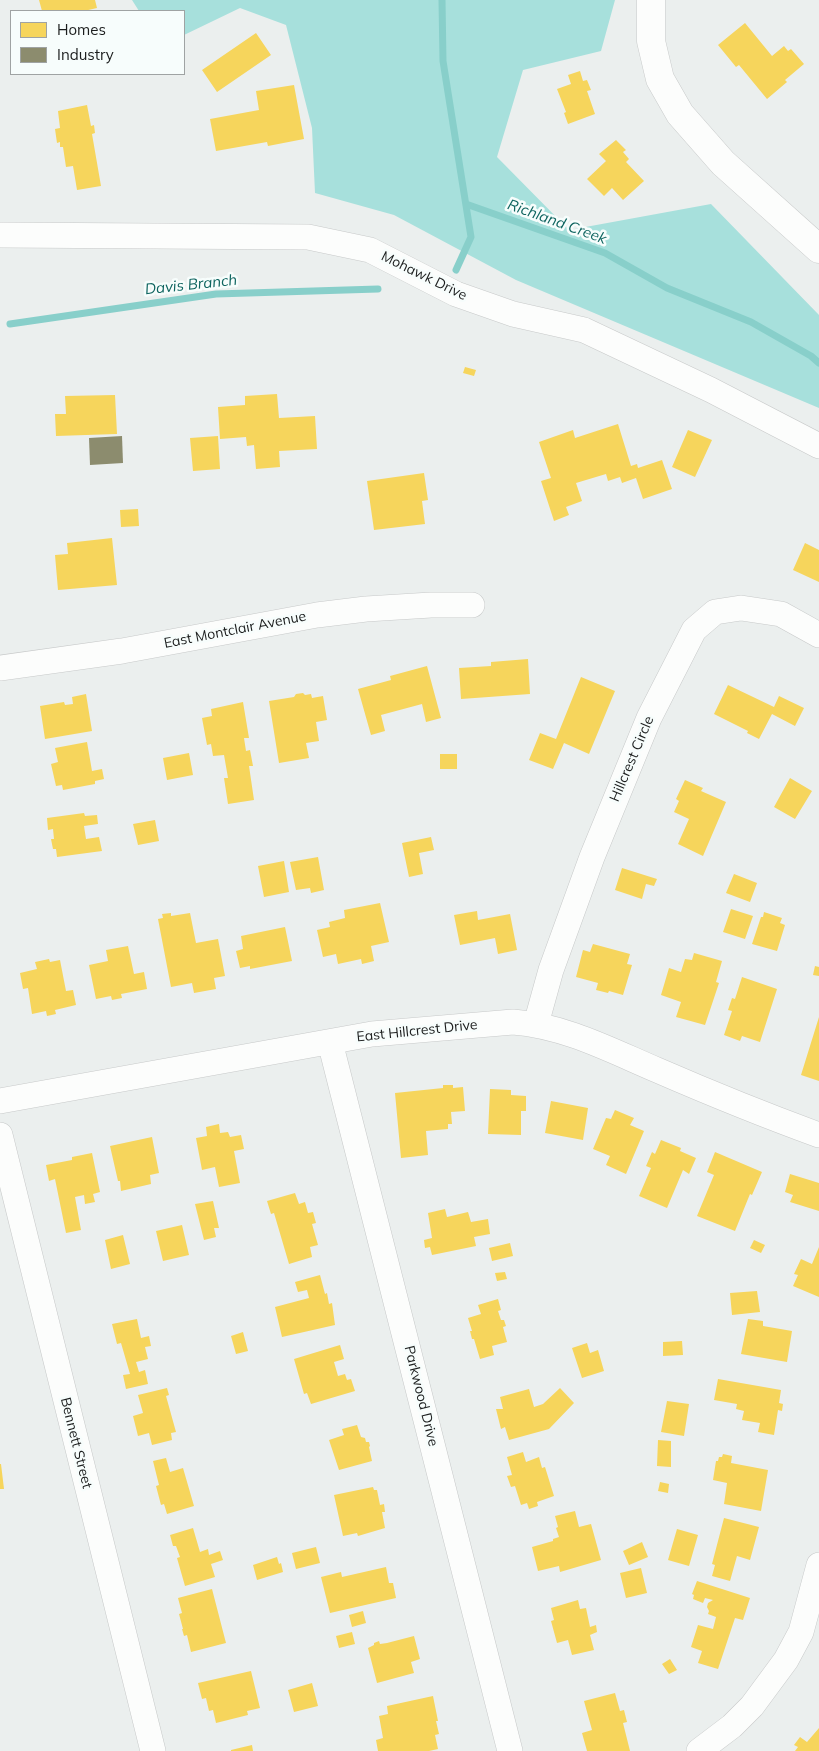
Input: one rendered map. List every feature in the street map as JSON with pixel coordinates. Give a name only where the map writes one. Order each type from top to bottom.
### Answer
[{"type":"street","points":[[651,0],[651,41],[660,79],[680,114],[723,162],[819,249]]},
{"type":"street","name":"Mohawk Drive","points":[[0,235],[308,237],[370,250],[456,294],[513,314],[584,330],[711,390],[819,446]]},
{"type":"street","name":"East Montclair Avenue","points":[[0,668],[122,651],[317,615],[366,609],[431,605],[472,605]]},
{"type":"street","name":"Hillcrest Circle","points":[[536,1024],[551,970],[592,857],[649,718],[694,630],[715,612],[741,608],[781,614],[819,635]]},
{"type":"street","name":"East Hillcrest Drive","points":[[0,1101],[372,1034],[513,1022],[536,1024],[597,1044],[746,1108],[819,1135]]},
{"type":"street","name":"Parkwood Drive","points":[[330,1042],[510,1751]]},
{"type":"street","name":"Bennett Street","points":[[0,1135],[153,1751]]},
{"type":"street","points":[[699,1751],[732,1726],[752,1706],[786,1660],[800,1632],[819,1565]]},
{"type":"shaded area","points":[[132,0],[615,0],[601,51],[523,70],[497,157],[569,230],[711,204],[819,315],[819,408],[516,280],[394,215],[315,193],[312,128],[286,25],[240,8],[185,35],[185,10],[138,10]]},
{"type":"building: Homes","points":[[39,0],[95,0],[97,8],[88,10],[42,10]]},
{"type":"building: Homes","points":[[745,23],[772,56],[784,46],[788,51],[791,49],[804,64],[767,99],[739,65],[736,67],[718,45]]},
{"type":"building: Homes","points":[[256,33],[271,55],[217,92],[202,70]]},
{"type":"building: Homes","points":[[580,71],[583,81],[587,80],[591,90],[587,91],[595,114],[568,124],[564,113],[566,112],[557,89],[571,84],[568,75]]},
{"type":"building: Homes","points":[[294,85],[304,139],[268,146],[267,142],[216,151],[210,119],[259,110],[256,91]]},
{"type":"building: Homes","points":[[87,105],[91,126],[94,125],[95,133],[92,134],[101,186],[77,190],[73,166],[66,167],[63,147],[60,147],[60,142],[57,143],[55,129],[60,128],[58,111]]},
{"type":"building: Homes","points":[[616,140],[626,150],[623,152],[629,159],[626,162],[644,181],[623,200],[612,188],[604,196],[587,179],[606,161],[599,154]]},
{"type":"building: Homes","points":[[465,367],[476,370],[474,376],[463,373]]},
{"type":"building: Homes","points":[[277,394],[279,418],[315,416],[317,449],[279,451],[280,467],[256,469],[254,445],[247,446],[246,437],[220,439],[218,407],[245,405],[245,396]]},
{"type":"building: Homes","points":[[115,395],[117,434],[56,436],[55,414],[66,414],[65,396]]},
{"type":"building: Homes","points":[[618,424],[631,466],[637,464],[638,468],[662,460],[672,489],[643,499],[636,478],[622,483],[620,477],[608,481],[606,474],[576,483],[582,501],[566,507],[569,515],[554,521],[541,481],[551,478],[539,442],[573,430],[575,438]]},
{"type":"building: Homes","points":[[688,430],[712,440],[695,477],[672,467]]},
{"type":"building: Homes","points":[[218,436],[220,469],[193,471],[190,438]]},
{"type":"building: Homes","points":[[424,473],[428,500],[422,501],[425,524],[374,530],[367,481]]},
{"type":"building: Homes","points":[[138,509],[139,526],[121,527],[120,510]]},
{"type":"building: Homes","points":[[112,538],[117,585],[58,590],[55,555],[68,554],[67,543]]},
{"type":"building: Homes","points":[[805,543],[819,550],[819,582],[793,570]]},
{"type":"building: Homes","points":[[528,659],[530,694],[461,699],[459,668],[491,666],[491,662]]},
{"type":"building: Homes","points":[[427,666],[441,718],[426,722],[422,704],[381,715],[385,731],[371,735],[358,689],[391,680],[390,676]]},
{"type":"building: Homes","points":[[581,677],[615,691],[589,754],[564,743],[553,769],[529,760],[540,733],[556,739]]},
{"type":"building: Homes","points":[[728,685],[774,707],[779,696],[804,708],[795,726],[772,714],[759,739],[747,733],[748,731],[714,714]]},
{"type":"building: Homes","points":[[303,693],[305,695],[311,694],[312,698],[323,696],[327,720],[316,722],[319,741],[306,743],[309,758],[279,763],[269,701],[294,697],[296,694]]},
{"type":"building: Homes","points":[[86,694],[92,731],[45,739],[40,706],[64,702],[65,705],[73,704],[72,697]]},
{"type":"building: Homes","points":[[243,702],[249,738],[244,738],[246,751],[250,750],[253,766],[249,766],[254,800],[228,804],[224,778],[228,778],[224,755],[213,756],[211,744],[207,745],[202,718],[212,716],[211,709]]},
{"type":"building: Homes","points":[[87,742],[92,771],[102,769],[104,779],[95,781],[95,784],[63,790],[62,785],[56,786],[51,764],[58,762],[55,748]]},
{"type":"building: Homes","points":[[189,753],[193,775],[167,780],[163,758]]},
{"type":"building: Homes","points":[[440,754],[457,754],[457,769],[440,769]]},
{"type":"building: Homes","points":[[790,778],[812,791],[795,819],[774,807]]},
{"type":"building: Homes","points":[[685,780],[703,788],[701,791],[726,802],[703,856],[678,844],[689,819],[674,812],[679,801],[676,799]]},
{"type":"building: Homes","points":[[84,813],[85,816],[97,815],[98,824],[84,826],[86,839],[99,837],[102,851],[57,857],[56,849],[53,849],[51,839],[54,839],[53,829],[48,830],[47,818]]},
{"type":"building: Homes","points":[[155,820],[159,841],[138,845],[133,824]]},
{"type":"building: Homes","points":[[431,837],[434,850],[419,853],[423,874],[409,877],[402,843]]},
{"type":"building: Homes","points":[[318,857],[324,890],[311,893],[310,888],[296,890],[290,862]]},
{"type":"building: Homes","points":[[284,861],[289,892],[264,897],[258,866]]},
{"type":"building: Homes","points":[[622,868],[657,879],[654,886],[646,884],[642,899],[615,890]]},
{"type":"building: Homes","points":[[734,874],[757,883],[750,902],[726,893]]},
{"type":"building: Homes","points":[[380,903],[389,942],[371,946],[374,961],[362,964],[361,959],[338,964],[336,954],[323,957],[317,930],[330,927],[329,922],[345,918],[344,910]]},
{"type":"building: Homes","points":[[731,909],[753,916],[745,939],[723,932]]},
{"type":"building: Homes","points":[[477,911],[478,920],[510,914],[517,950],[498,954],[495,938],[460,945],[454,915]]},
{"type":"building: Homes","points":[[764,912],[782,918],[780,923],[785,925],[777,951],[752,944]]},
{"type":"building: Homes","points":[[171,913],[171,916],[190,913],[196,943],[218,939],[225,976],[214,978],[216,989],[194,993],[192,983],[171,987],[158,919],[163,918],[162,914]]},
{"type":"building: Homes","points":[[285,927],[292,961],[250,969],[250,966],[240,968],[236,951],[243,949],[241,936]]},
{"type":"building: Homes","points":[[593,944],[630,954],[627,964],[632,965],[623,995],[596,990],[598,983],[576,977],[583,950],[590,952]]},
{"type":"building: Homes","points":[[128,946],[134,974],[144,972],[147,989],[121,994],[122,998],[112,1000],[111,996],[96,999],[89,965],[108,961],[106,950]]},
{"type":"building: Homes","points":[[694,953],[722,961],[716,982],[719,983],[705,1025],[676,1017],[681,1002],[661,995],[669,968],[681,972],[685,959],[692,960]]},
{"type":"building: Homes","points":[[49,959],[50,962],[60,960],[66,991],[73,990],[76,1005],[55,1010],[56,1014],[47,1016],[46,1011],[32,1014],[28,988],[23,989],[20,973],[37,969],[35,962]]},
{"type":"building: Homes","points":[[815,966],[819,967],[819,976],[813,975]]},
{"type":"building: Homes","points":[[742,977],[777,989],[760,1042],[742,1036],[740,1041],[724,1035],[732,1011],[728,1010],[732,998],[735,999]]},
{"type":"building: Homes","points":[[819,1017],[819,1081],[801,1075]]},
{"type":"building: Homes","points":[[443,1085],[453,1085],[453,1088],[463,1087],[465,1111],[451,1112],[452,1124],[448,1124],[448,1129],[426,1131],[428,1155],[401,1158],[395,1093],[443,1088]]},
{"type":"building: Homes","points":[[490,1089],[511,1090],[511,1095],[526,1096],[526,1111],[521,1111],[521,1135],[488,1134]]},
{"type":"building: Homes","points":[[551,1101],[588,1108],[583,1140],[545,1133]]},
{"type":"building: Homes","points":[[615,1110],[634,1118],[630,1125],[644,1131],[626,1174],[606,1165],[610,1156],[593,1149],[606,1118],[611,1119]]},
{"type":"building: Homes","points":[[219,1124],[220,1133],[228,1132],[230,1137],[241,1135],[244,1149],[234,1151],[240,1183],[219,1187],[215,1167],[202,1170],[196,1138],[207,1136],[206,1127]]},
{"type":"building: Homes","points":[[152,1137],[159,1173],[150,1175],[151,1184],[121,1191],[110,1146]]},
{"type":"building: Homes","points":[[661,1140],[681,1148],[680,1151],[696,1158],[689,1174],[683,1170],[667,1208],[639,1196],[651,1168],[646,1166],[652,1152],[655,1154]]},
{"type":"building: Homes","points":[[715,1152],[762,1172],[752,1195],[750,1194],[735,1231],[697,1216],[714,1175],[707,1172]]},
{"type":"building: Homes","points":[[92,1153],[100,1192],[93,1194],[95,1202],[85,1204],[84,1195],[75,1197],[81,1230],[66,1233],[55,1179],[49,1181],[46,1165],[72,1160],[72,1157]]},
{"type":"building: Homes","points":[[790,1174],[819,1183],[819,1211],[790,1202],[793,1195],[785,1192]]},
{"type":"building: Homes","points":[[295,1193],[299,1204],[305,1202],[308,1213],[313,1212],[316,1223],[312,1224],[318,1245],[310,1247],[312,1257],[289,1264],[274,1213],[271,1214],[267,1201]]},
{"type":"building: Homes","points":[[213,1201],[219,1228],[214,1228],[216,1237],[204,1240],[195,1204]]},
{"type":"building: Homes","points":[[445,1209],[447,1217],[468,1212],[471,1222],[488,1219],[490,1234],[474,1237],[476,1246],[432,1255],[430,1247],[425,1248],[424,1240],[432,1238],[428,1213]]},
{"type":"building: Homes","points":[[182,1225],[189,1255],[163,1261],[156,1231]]},
{"type":"building: Homes","points":[[123,1235],[130,1264],[111,1269],[105,1240]]},
{"type":"building: Homes","points":[[754,1240],[765,1245],[761,1253],[750,1248]]},
{"type":"building: Homes","points":[[510,1243],[513,1256],[492,1261],[489,1248]]},
{"type":"building: Homes","points":[[819,1247],[819,1297],[793,1286],[798,1275],[794,1274],[801,1259],[812,1264]]},
{"type":"building: Homes","points":[[505,1272],[507,1279],[497,1281],[495,1273]]},
{"type":"building: Homes","points":[[320,1275],[329,1304],[332,1303],[335,1325],[282,1337],[275,1307],[309,1298],[307,1290],[298,1292],[295,1282]]},
{"type":"building: Homes","points":[[757,1291],[760,1312],[732,1315],[730,1293]]},
{"type":"building: Homes","points":[[498,1299],[501,1310],[498,1311],[501,1320],[504,1320],[506,1326],[503,1327],[507,1342],[492,1346],[494,1355],[480,1359],[474,1339],[472,1339],[468,1318],[481,1314],[478,1305]]},
{"type":"building: Homes","points":[[137,1319],[141,1338],[149,1336],[151,1346],[145,1347],[148,1359],[136,1362],[139,1372],[145,1370],[148,1384],[126,1389],[123,1375],[130,1374],[121,1343],[117,1344],[112,1324]]},
{"type":"building: Homes","points":[[748,1319],[763,1321],[763,1326],[792,1331],[787,1362],[741,1354]]},
{"type":"building: Homes","points":[[243,1332],[248,1351],[236,1354],[231,1336]]},
{"type":"building: Homes","points":[[682,1341],[683,1355],[663,1356],[663,1342]]},
{"type":"building: Homes","points":[[587,1343],[590,1353],[598,1350],[604,1371],[582,1378],[572,1348]]},
{"type":"building: Homes","points":[[340,1345],[344,1359],[334,1362],[338,1376],[345,1374],[347,1380],[351,1379],[355,1391],[311,1404],[307,1393],[304,1394],[294,1359]]},
{"type":"building: Homes","points":[[718,1379],[781,1390],[779,1403],[783,1404],[782,1411],[778,1410],[774,1435],[758,1432],[760,1423],[742,1420],[744,1411],[736,1409],[737,1404],[714,1400]]},
{"type":"building: Homes","points":[[167,1388],[169,1395],[166,1396],[176,1432],[171,1433],[172,1440],[152,1445],[149,1433],[138,1436],[133,1416],[143,1413],[138,1395]]},
{"type":"building: Homes","points":[[560,1388],[574,1403],[549,1429],[509,1440],[505,1427],[501,1429],[496,1409],[503,1409],[500,1397],[529,1389],[534,1407],[543,1404]]},
{"type":"building: Homes","points":[[667,1401],[689,1404],[684,1436],[661,1432]]},
{"type":"building: Homes","points":[[357,1425],[361,1437],[365,1438],[366,1442],[369,1442],[372,1461],[339,1470],[329,1440],[344,1435],[342,1429]]},
{"type":"building: Homes","points":[[658,1440],[671,1441],[671,1467],[657,1466]]},
{"type":"building: Homes","points":[[523,1452],[526,1462],[539,1457],[542,1468],[545,1467],[554,1496],[537,1502],[538,1506],[529,1509],[527,1503],[521,1505],[515,1486],[511,1487],[507,1476],[512,1475],[507,1457]]},
{"type":"building: Homes","points":[[723,1454],[732,1456],[731,1463],[768,1470],[761,1511],[724,1504],[727,1483],[713,1480],[716,1461]]},
{"type":"building: Homes","points":[[166,1458],[170,1472],[183,1468],[194,1506],[167,1514],[164,1504],[161,1505],[156,1486],[159,1485],[153,1461]]},
{"type":"building: Homes","points":[[1,1464],[4,1489],[0,1489]]},
{"type":"building: Homes","points":[[660,1482],[669,1484],[668,1493],[658,1491]]},
{"type":"building: Homes","points":[[373,1487],[374,1490],[377,1490],[380,1505],[384,1504],[385,1512],[382,1512],[385,1528],[358,1536],[357,1533],[343,1536],[334,1495]]},
{"type":"building: Homes","points":[[575,1511],[579,1527],[591,1524],[601,1560],[560,1572],[559,1566],[538,1571],[532,1547],[553,1541],[553,1539],[559,1537],[555,1516]]},
{"type":"building: Homes","points":[[724,1518],[759,1527],[750,1560],[737,1556],[730,1581],[712,1576],[715,1565],[712,1564]]},
{"type":"building: Homes","points":[[193,1528],[200,1552],[208,1549],[209,1555],[220,1551],[223,1560],[211,1564],[215,1577],[185,1586],[177,1558],[180,1557],[176,1546],[173,1546],[170,1535]]},
{"type":"building: Homes","points":[[677,1529],[698,1535],[689,1566],[668,1560]]},
{"type":"building: Homes","points":[[642,1542],[648,1557],[629,1565],[623,1551]]},
{"type":"building: Homes","points":[[316,1547],[320,1563],[296,1569],[292,1553]]},
{"type":"building: Homes","points":[[277,1557],[283,1572],[257,1580],[253,1565]]},
{"type":"building: Homes","points":[[386,1567],[389,1583],[393,1583],[396,1598],[330,1613],[321,1577],[341,1572],[342,1577]]},
{"type":"building: Homes","points":[[641,1568],[647,1593],[626,1598],[620,1573]]},
{"type":"building: Homes","points":[[697,1581],[750,1598],[743,1620],[735,1618],[718,1669],[698,1663],[702,1651],[691,1647],[698,1625],[713,1629],[716,1617],[708,1614],[708,1603],[713,1600],[705,1598],[703,1603],[693,1599],[694,1595],[692,1594]]},
{"type":"building: Homes","points":[[212,1589],[226,1643],[191,1652],[187,1635],[184,1636],[182,1629],[179,1614],[182,1613],[178,1598]]},
{"type":"building: Homes","points":[[578,1600],[580,1609],[586,1608],[590,1627],[596,1625],[597,1632],[590,1635],[594,1650],[572,1655],[568,1640],[557,1643],[551,1621],[554,1620],[551,1608]]},
{"type":"building: Homes","points":[[363,1611],[366,1623],[352,1627],[349,1615]]},
{"type":"building: Homes","points":[[352,1632],[355,1644],[339,1648],[336,1636]]},
{"type":"building: Homes","points":[[414,1636],[420,1659],[411,1662],[414,1673],[377,1683],[368,1648],[379,1641],[380,1644],[387,1643]]},
{"type":"building: Homes","points":[[670,1659],[677,1670],[669,1674],[662,1664]]},
{"type":"building: Homes","points":[[251,1671],[260,1708],[247,1711],[248,1715],[216,1723],[213,1710],[209,1711],[206,1698],[202,1699],[198,1683]]},
{"type":"building: Homes","points":[[312,1683],[318,1706],[294,1712],[288,1690]]},
{"type":"building: Homes","points":[[615,1693],[620,1711],[624,1710],[627,1722],[623,1723],[630,1751],[587,1751],[582,1733],[592,1730],[584,1701]]},
{"type":"building: Homes","points":[[433,1696],[438,1721],[436,1721],[439,1734],[435,1735],[438,1749],[429,1751],[378,1751],[376,1740],[383,1738],[379,1716],[388,1714],[387,1706]]},
{"type":"building: Homes","points":[[819,1728],[819,1751],[795,1751],[798,1747],[794,1745],[800,1737],[807,1742]]},
{"type":"building: Homes","points":[[252,1745],[253,1751],[231,1751],[231,1750]]},
{"type":"building: Industry","points":[[122,436],[123,463],[90,465],[89,438]]},
{"type":"waterway","name":"Richland Creek","points":[[442,0],[443,61],[471,237],[456,270]]},
{"type":"waterway","name":"Richland Creek","points":[[466,204],[605,253],[667,288],[751,322],[811,356],[819,363]]},
{"type":"waterway","name":"Davis Branch","points":[[10,324],[216,294],[378,289]]}]
